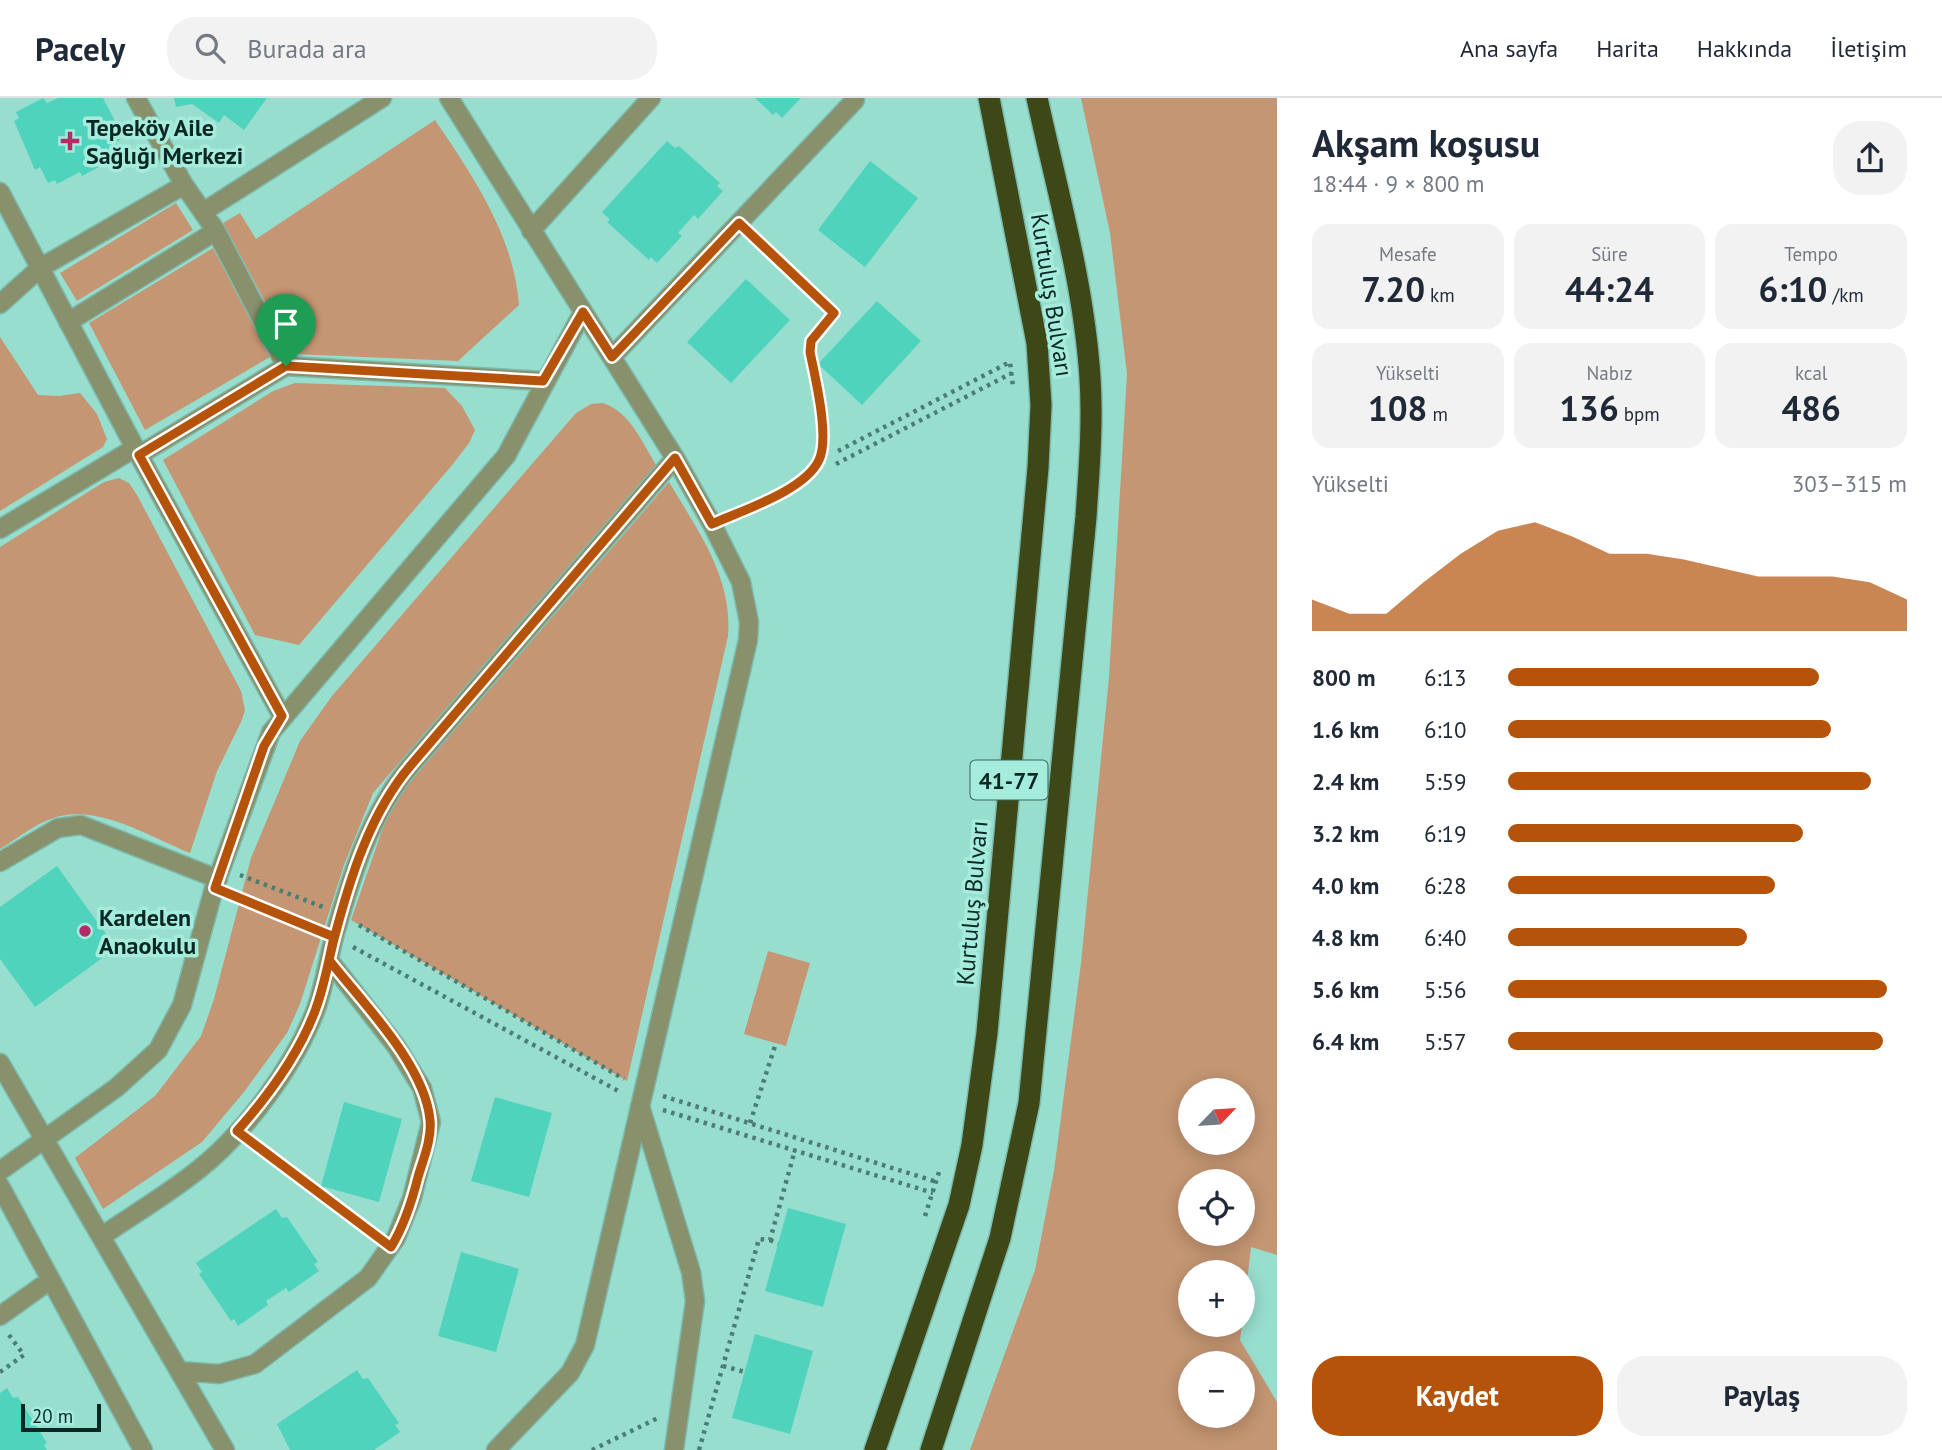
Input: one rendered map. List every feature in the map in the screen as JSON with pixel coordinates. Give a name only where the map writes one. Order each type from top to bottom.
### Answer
[{"type":"highway","name":"Kurtuluş Bulvarı","points":[[875,1450],[958,1205],[972,1145],[987,1032],[1038,468],[1041,405],[1037,343],[989,98]]},
{"type":"highway","name":"Kurtuluş Bulvarı","points":[[931,1450],[1000,1238],[1029,1103],[1086,517],[1091,440],[1090,378],[1085,325],[1037,98]]},
{"type":"street","points":[[136,98],[184,186],[216,230],[286,366]]},
{"type":"street","points":[[203,212],[382,98]]},
{"type":"street","points":[[449,98],[675,458],[741,582],[749,622],[748,639],[639,1103],[586,1345],[570,1373],[496,1450]]},
{"type":"street","points":[[531,231],[651,98]]},
{"type":"street","points":[[612,357],[855,100]]},
{"type":"street","points":[[0,304],[40,268],[184,186]]},
{"type":"street","points":[[0,192],[137,452],[282,716]]},
{"type":"street","points":[[68,322],[216,230]]},
{"type":"street","points":[[0,1171],[116,1088],[158,1050],[182,1005],[218,878],[264,746],[282,716],[506,456],[519,435],[543,381],[583,312]]},
{"type":"street","points":[[0,529],[286,366],[543,381]]},
{"type":"street","points":[[102,1236],[198,1170],[237,1131],[299,1047],[316,1007],[334,937],[373,822],[396,783],[675,458]]},
{"type":"street","points":[[0,862],[58,828],[81,825],[218,878]]},
{"type":"street","points":[[180,1371],[219,1374],[256,1364],[368,1278],[391,1247],[412,1198],[429,1139],[431,1122],[427,1104],[403,1057],[329,960]]},
{"type":"street","points":[[0,1063],[225,1450]]},
{"type":"street","points":[[639,1103],[693,1282],[695,1301],[674,1450]]},
{"type":"street","points":[[0,1186],[142,1450]]},
{"type":"street","points":[[0,1316],[49,1281]]},
{"type":"lane","points":[[712,524],[771,499],[809,472],[819,461],[822,442],[810,352],[811,341],[834,313]]},
{"type":"path","points":[[739,223],[834,313]]},
{"type":"path","points":[[819,461],[1010,362],[1012,373],[832,466]]},
{"type":"path","points":[[218,878],[341,915]]},
{"type":"path","points":[[218,878],[334,937]]},
{"type":"path","points":[[750,1123],[776,1043]]},
{"type":"path","points":[[237,1131],[391,1247]]},
{"type":"path","points":[[770,1240],[795,1150]]},
{"type":"path","points":[[925,1216],[937,1182]]},
{"type":"path","points":[[699,1450],[759,1239],[778,1244]]},
{"type":"path","points":[[0,1373],[24,1355],[8,1334]]},
{"type":"path","points":[[723,1366],[745,1372]]},
{"type":"path","points":[[592,1450],[680,1406]]},
{"type":"shaded area","points":[[1081,98],[1277,98],[1277,1255],[1251,1247],[1250,1260],[1178,1260],[1178,1337],[1240,1337],[1247,1351],[1178,1351],[1178,1428],[1255,1428],[1255,1365],[1277,1402],[1277,1450],[970,1450],[1035,1270],[1054,1171],[1081,963],[1109,677],[1127,374],[1110,233]]},
{"type":"shaded area","points":[[435,120],[477,185],[500,231],[516,280],[519,305],[458,361],[293,354],[223,223],[240,213],[256,239]]},
{"type":"shaded area","points":[[176,203],[193,230],[77,301],[60,273]]},
{"type":"shaded area","points":[[213,248],[270,357],[145,430],[89,323]]},
{"type":"shaded area","points":[[0,337],[38,395],[80,393],[97,414],[107,439],[103,447],[0,511]]},
{"type":"shaded area","points":[[295,383],[445,388],[462,406],[475,430],[453,464],[299,645],[255,635],[163,460],[273,391]]},
{"type":"shaded area","points":[[603,403],[621,413],[628,421],[656,465],[373,793],[344,865],[300,1004],[287,1033],[244,1092],[202,1142],[103,1209],[75,1158],[155,1096],[201,1036],[214,999],[251,858],[300,741],[332,696],[576,413],[591,404]]},
{"type":"shaded area","points":[[119,478],[129,483],[137,495],[241,691],[245,710],[242,720],[217,771],[190,853],[119,822],[82,814],[63,815],[46,821],[0,849],[0,547],[104,482]]},
{"type":"shaded area","points":[[669,482],[702,537],[719,575],[725,594],[728,636],[627,1081],[351,920],[388,813],[401,792]]},
{"type":"shaded area","points":[[768,951],[810,963],[786,1046],[744,1034]]},
{"type":"building","name":"Tepeköy Aile Sağlığı Merkezi","points":[[43,98],[47,103],[58,98],[103,98],[115,121],[111,123],[120,140],[116,142],[120,149],[97,161],[99,167],[82,176],[80,172],[57,184],[55,180],[48,183],[40,167],[35,170],[14,121],[19,118],[16,112]]},
{"type":"building","points":[[174,98],[267,98],[244,130],[224,115],[219,123],[192,104],[176,107]]},
{"type":"building","points":[[755,98],[801,98],[782,118],[776,112],[773,115]]},
{"type":"building","points":[[667,141],[675,148],[679,146],[720,183],[717,186],[723,191],[698,219],[694,215],[678,233],[682,236],[657,263],[651,257],[649,260],[607,222],[610,220],[602,212]]},
{"type":"building","points":[[870,161],[918,198],[865,267],[818,230]]},
{"type":"building","points":[[746,279],[790,320],[731,383],[687,342]]},
{"type":"building","points":[[877,301],[921,341],[862,405],[818,364]]},
{"type":"building","points":[[57,866],[116,948],[35,1007],[0,959],[0,907]]},
{"type":"building","points":[[495,1097],[552,1113],[529,1197],[471,1181]]},
{"type":"building","points":[[344,1102],[402,1119],[379,1202],[321,1186]]},
{"type":"building","points":[[788,1208],[846,1224],[823,1307],[765,1291]]},
{"type":"building","points":[[276,1209],[282,1218],[287,1217],[318,1262],[314,1264],[319,1271],[289,1292],[286,1288],[266,1301],[268,1305],[238,1326],[234,1319],[231,1321],[199,1274],[202,1272],[196,1263]]},
{"type":"building","points":[[461,1252],[519,1269],[496,1352],[438,1336]]},
{"type":"building","points":[[755,1334],[813,1351],[790,1434],[732,1418]]},
{"type":"building","points":[[357,1370],[363,1379],[368,1378],[399,1423],[395,1425],[400,1432],[374,1450],[290,1450],[277,1424]]},
{"type":"building","points":[[7,1388],[13,1398],[18,1397],[47,1443],[44,1445],[47,1450],[0,1450],[0,1393]]},
{"type":"place","name":"Tepeköy Aile Sağlığı Merkezi","points":[[70,141]]},
{"type":"place","name":"Kardelen Anaokulu","points":[[85,931]]},
{"type":"route","points":[[286,366],[139,455],[282,716],[264,746],[215,888],[334,937],[329,960],[396,1046],[422,1088],[431,1122],[429,1139],[412,1198],[391,1247],[237,1131],[278,1080],[309,1027],[334,937],[373,822],[396,783],[675,458],[712,524],[771,499],[809,472],[819,461],[822,442],[816,381],[810,352],[811,341],[834,313],[739,223],[612,357],[583,312],[543,381],[286,366]]}]
